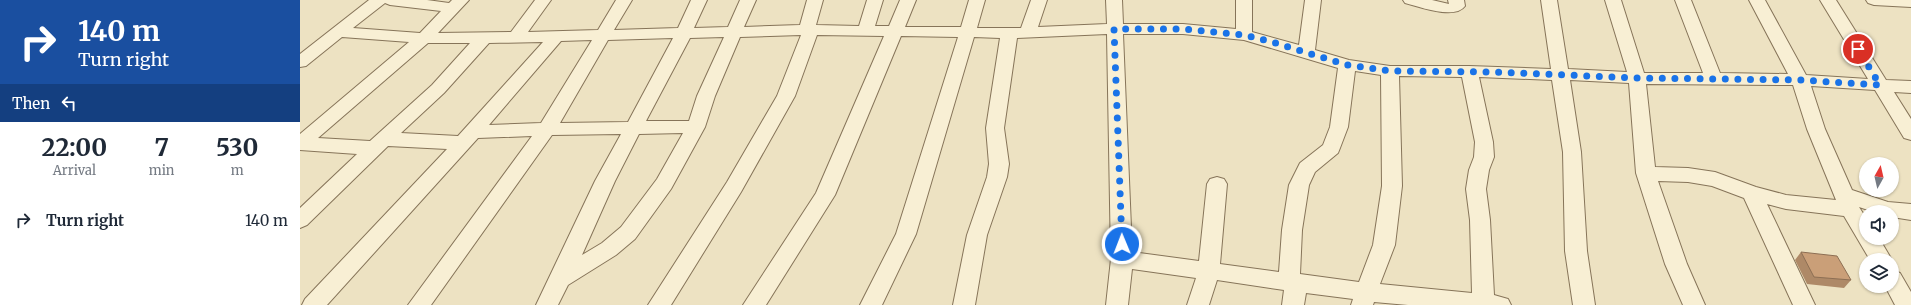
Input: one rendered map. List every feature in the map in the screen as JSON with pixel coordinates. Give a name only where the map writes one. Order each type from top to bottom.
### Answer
[{"type":"street","points":[[300,62],[379,0]]},
{"type":"street","points":[[390,0],[457,4]]},
{"type":"street","points":[[516,37],[543,0]]},
{"type":"street","points":[[419,305],[547,129],[604,36],[624,0]]},
{"type":"street","points":[[547,305],[561,280],[605,182],[685,32],[699,0]]},
{"type":"street","points":[[561,280],[609,249],[628,233],[664,184],[696,127],[706,96],[748,0]]},
{"type":"street","points":[[659,305],[734,187],[786,96],[809,30],[815,0]]},
{"type":"street","points":[[866,30],[875,0]]},
{"type":"street","points":[[754,305],[824,195],[908,0]]},
{"type":"street","points":[[871,305],[906,234],[977,0]]},
{"type":"street","points":[[1028,32],[1039,0]]},
{"type":"street","points":[[1114,0],[1122,259],[1117,305]]},
{"type":"street","points":[[1244,0],[1244,35]]},
{"type":"street","points":[[1306,52],[1313,0]]},
{"type":"street","points":[[1411,0],[1451,9],[1457,6],[1456,0]]},
{"type":"street","points":[[1549,0],[1572,152],[1576,251],[1584,305]]},
{"type":"street","points":[[1612,0],[1637,78],[1646,174],[1676,264],[1694,305]]},
{"type":"street","points":[[1683,0],[1713,78]]},
{"type":"street","points":[[1757,0],[1800,80],[1816,129],[1847,202],[1859,223]]},
{"type":"street","points":[[1828,0],[1911,134]]},
{"type":"street","points":[[1874,0],[1906,4]]},
{"type":"street","points":[[300,144],[424,38],[457,4]]},
{"type":"street","points":[[338,32],[424,38],[484,38],[809,30],[1009,33],[1114,29],[1183,29],[1244,35],[1269,41],[1347,65],[1390,71],[1560,74],[1637,78],[1800,80],[1911,87]]},
{"type":"street","points":[[964,305],[977,235],[997,176],[999,164],[995,128],[1009,33]]},
{"type":"street","points":[[313,305],[467,138],[556,36]]},
{"type":"street","points":[[300,220],[379,143],[438,89],[484,38]]},
{"type":"street","points":[[1293,305],[1292,230],[1299,185],[1307,168],[1331,148],[1339,127],[1347,65]]},
{"type":"street","points":[[1364,298],[1384,245],[1392,186],[1390,71]]},
{"type":"street","points":[[1122,259],[1293,282],[1364,298],[1489,304],[1476,189],[1479,170],[1484,157],[1484,142],[1469,72]]},
{"type":"street","points":[[300,144],[379,143],[467,138],[547,129],[696,127]]},
{"type":"street","points":[[1646,174],[1688,175],[1715,179],[1752,193],[1786,202],[1847,202],[1911,212]]},
{"type":"street","points":[[1198,305],[1209,271],[1217,184]]},
{"type":"street","points":[[1752,193],[1804,305]]},
{"type":"street","points":[[1899,291],[1907,305]]},
{"type":"building","points":[[1801,252],[1837,256],[1851,280],[1814,277]]},
{"type":"route","points":[[1122,244],[1114,29],[1183,29],[1244,35],[1269,41],[1347,65],[1372,70],[1495,72],[1637,78],[1800,80],[1880,85],[1858,49]]}]
